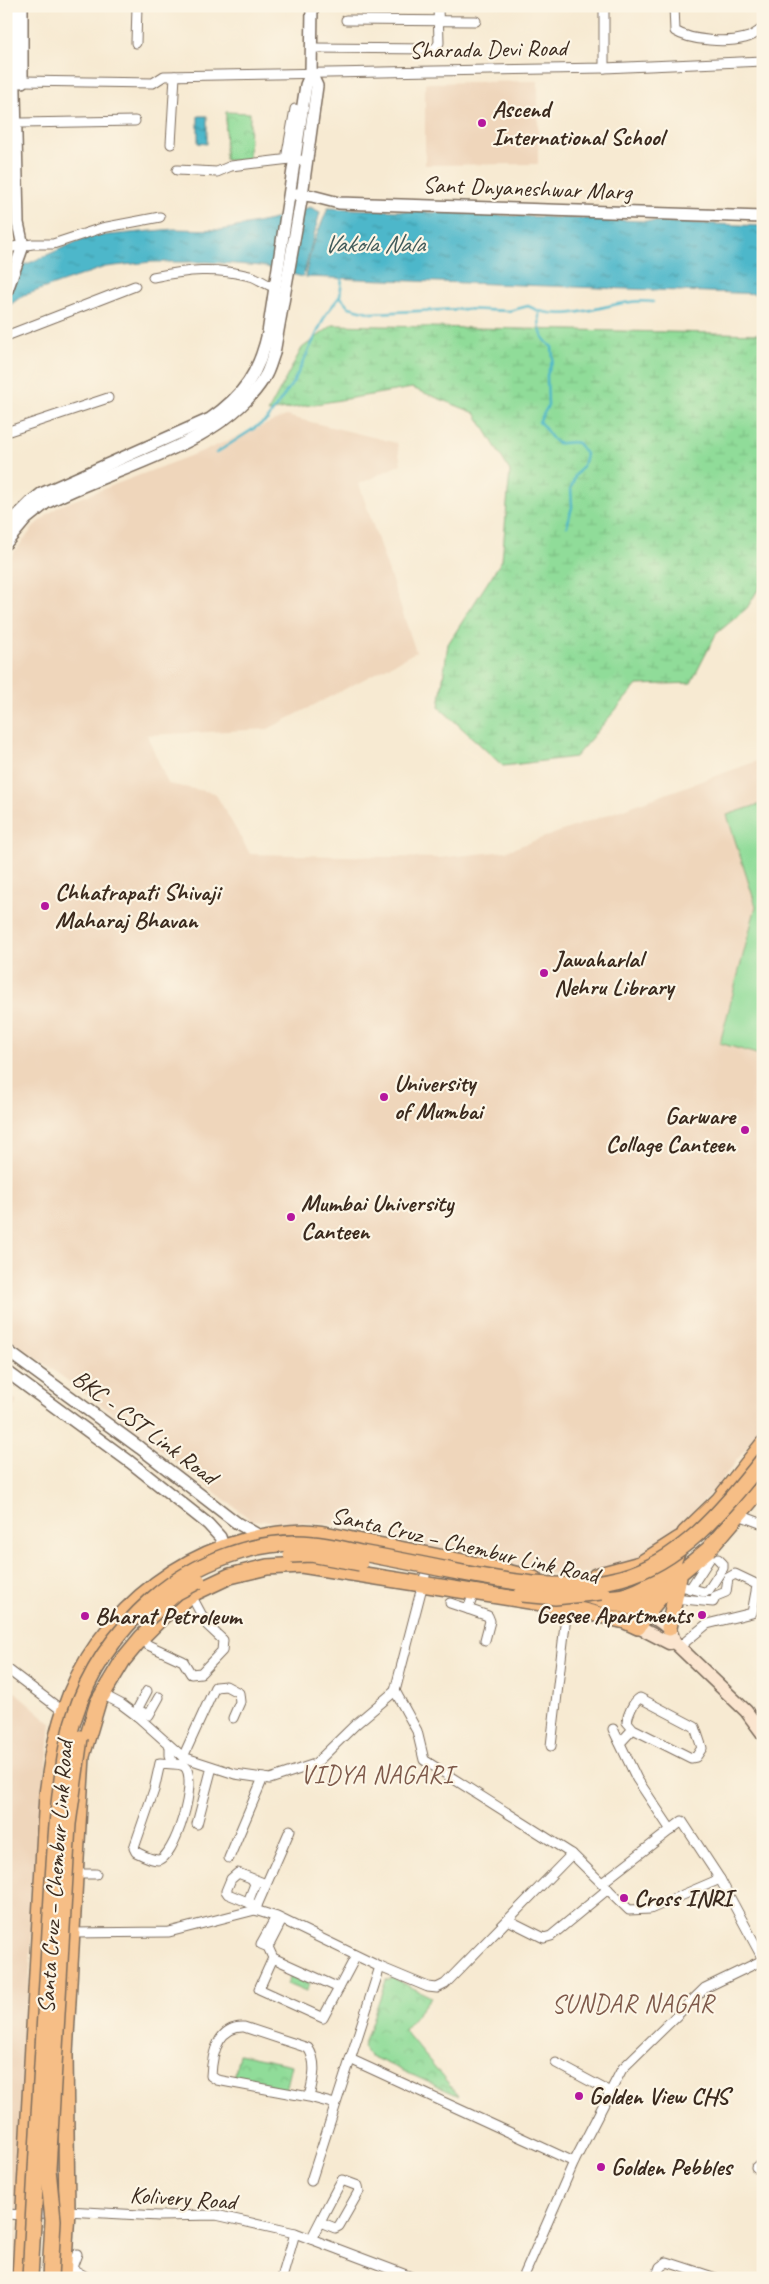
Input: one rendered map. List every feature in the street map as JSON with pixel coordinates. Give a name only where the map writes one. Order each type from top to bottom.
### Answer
[{"type":"highway","points":[[533,1578],[566,1580],[601,1576],[640,1564],[672,1546],[719,1500],[763,1444]]},
{"type":"highway","points":[[42,2278],[42,2166],[56,1824],[73,1720],[89,1679],[105,1652],[124,1627],[171,1584],[209,1563],[246,1551],[276,1545],[312,1544],[511,1582],[555,1586],[591,1584],[624,1577],[653,1564],[683,1546],[712,1521],[763,1460]]},
{"type":"highway","points":[[30,2278],[42,2166],[68,1824],[77,1751],[83,1723],[98,1683],[132,1634],[177,1592],[213,1573],[248,1561],[277,1556],[311,1554],[510,1592],[555,1597],[592,1594],[627,1587],[658,1573],[689,1554],[719,1528],[763,1477]]},
{"type":"highway","points":[[631,1624],[641,1610],[712,1555],[738,1515],[763,1486]]},
{"type":"highway","name":"Santa Cruz – Chembur Link Road","points":[[20,2278],[47,1794],[64,1712],[74,1686],[100,1642],[118,1619],[146,1591],[185,1564],[223,1546],[260,1536],[307,1532],[431,1555],[533,1578],[581,1594],[641,1610]]},
{"type":"highway","points":[[687,1532],[712,1555]]},
{"type":"highway","points":[[674,1639],[679,1581],[687,1532]]},
{"type":"highway","name":"Santa Cruz – Chembur Link Road","points":[[66,2272],[65,2054],[82,1756],[102,1694],[123,1660],[141,1639],[164,1616],[192,1595],[230,1576],[267,1567],[301,1564],[567,1607],[631,1624]]},
{"type":"highway","points":[[581,1594],[612,1598],[631,1593],[650,1584],[679,1581]]},
{"type":"highway","points":[[100,1642],[123,1660]]},
{"type":"highway","points":[[50,2278],[53,2220],[42,2166],[31,2158],[32,2114],[51,1822],[56,1774],[51,1770]]},
{"type":"main road","points":[[641,1610],[674,1639],[746,1711],[763,1734]]},
{"type":"main road","points":[[631,1624],[669,1643],[674,1639]]},
{"type":"street","points":[[6,293],[23,246],[20,230],[24,221],[14,67],[13,6]]},
{"type":"street","points":[[14,55],[22,6]]},
{"type":"street","points":[[136,43],[137,6]]},
{"type":"street","points":[[6,526],[41,494],[215,427],[229,417],[256,390],[266,376],[274,353],[287,280],[296,194],[307,160],[317,86],[312,74],[312,6]]},
{"type":"street","points":[[312,48],[435,49],[439,42],[438,6]]},
{"type":"street","points":[[604,6],[604,68]]},
{"type":"street","points":[[674,6],[675,31],[682,36],[699,40],[746,38],[763,28]]},
{"type":"street","points":[[346,20],[476,21]]},
{"type":"street","name":"Sharada Devi Road","points":[[22,81],[153,83],[160,77],[175,76],[604,68],[763,61]]},
{"type":"street","points":[[14,67],[22,81],[22,123],[19,138]]},
{"type":"street","points":[[296,194],[290,159],[295,132],[295,109],[312,74]]},
{"type":"street","points":[[171,144],[175,76]]},
{"type":"street","points":[[22,123],[136,121]]},
{"type":"street","points":[[177,170],[217,172],[231,166],[290,159],[307,160]]},
{"type":"street","name":"Sant Dnyaneshwar Marg","points":[[296,194],[349,203],[763,217]]},
{"type":"street","points":[[6,543],[26,519],[46,503],[181,439],[223,410],[248,384],[263,354],[275,286],[294,207]]},
{"type":"street","points":[[6,248],[53,244],[102,228],[160,218]]},
{"type":"street","points":[[153,278],[181,271],[214,269],[252,276],[268,286],[275,286]]},
{"type":"street","points":[[6,336],[135,286]]},
{"type":"street","points":[[6,432],[108,398]]},
{"type":"street","name":"BKC - CST Link Road","points":[[6,1350],[140,1448],[237,1523],[260,1536]]},
{"type":"street","name":"BKC - CST Link Road","points":[[6,1371],[130,1462],[208,1524],[220,1537],[223,1546]]},
{"type":"street","points":[[38,1394],[47,1379]]},
{"type":"street","points":[[130,1462],[140,1448]]},
{"type":"street","points":[[738,1515],[763,1524]]},
{"type":"street","points":[[102,1694],[138,1714],[170,1748],[183,1757],[212,1767],[235,1774],[270,1779],[316,1764],[356,1724],[395,1691],[431,1555]]},
{"type":"street","points":[[679,1581],[704,1592],[708,1591],[723,1568],[723,1564],[712,1555]]},
{"type":"street","points":[[674,1639],[707,1624],[752,1613],[757,1586],[735,1574],[728,1578],[728,1590],[716,1596],[713,1602],[679,1581]]},
{"type":"street","points":[[468,1609],[474,1592]]},
{"type":"street","points":[[141,1639],[148,1645],[183,1661],[191,1674],[201,1673],[222,1651],[223,1640],[207,1625],[192,1595]]},
{"type":"street","points":[[450,1603],[488,1616],[490,1621],[485,1640]]},
{"type":"street","points":[[551,1746],[567,1607]]},
{"type":"street","points":[[6,1668],[64,1712]]},
{"type":"street","points":[[183,1757],[215,1687],[226,1686],[239,1693],[240,1702],[233,1718]]},
{"type":"street","points":[[138,1714],[138,1708],[147,1691]]},
{"type":"street","points":[[395,1691],[417,1731],[424,1760],[572,1854],[629,1910],[650,1909],[720,1879]]},
{"type":"street","points":[[138,1714],[149,1715],[159,1697]]},
{"type":"street","points":[[640,1698],[695,1727],[702,1748],[696,1757],[692,1758],[633,1729],[627,1722],[628,1716],[636,1700],[640,1698]]},
{"type":"street","points":[[613,1729],[637,1779],[671,1830]]},
{"type":"street","points":[[620,1743],[633,1729]]},
{"type":"street","points":[[170,1748],[173,1764]]},
{"type":"street","points":[[160,1763],[173,1764],[185,1767],[190,1790],[174,1844],[161,1859],[157,1860],[136,1852],[134,1848],[154,1790],[160,1763]]},
{"type":"street","points":[[197,1824],[212,1767]]},
{"type":"street","points":[[230,1858],[263,1778]]},
{"type":"street","points":[[508,1920],[544,1938],[551,1936],[605,1886],[682,1822],[720,1879],[763,1960],[705,1988],[622,2069],[574,2162],[524,2277]]},
{"type":"street","points":[[72,1933],[169,1932],[253,1906],[266,1884],[290,1830]]},
{"type":"street","points":[[266,1884],[238,1874],[234,1875],[226,1891],[228,1894],[356,1956],[428,1988],[436,1988],[445,1984],[572,1854]]},
{"type":"street","points":[[75,1874],[96,1874]]},
{"type":"street","points":[[252,1878],[255,1884],[253,1906]]},
{"type":"street","points":[[279,1918],[264,1946],[273,1958],[339,1988]]},
{"type":"street","points":[[273,1958],[259,1989],[323,2018],[356,1956]]},
{"type":"street","points":[[311,2180],[380,1967]]},
{"type":"street","points":[[308,2097],[313,2080],[313,2055],[308,2048],[244,2027],[234,2027],[227,2030],[218,2043],[212,2064],[211,2076],[217,2080],[335,2104]]},
{"type":"street","points":[[350,2059],[574,2162]]},
{"type":"street","points":[[556,2062],[610,2092]]},
{"type":"street","points":[[311,2240],[320,2222],[342,2180],[358,2186],[359,2191],[339,2226],[335,2228],[320,2222]]},
{"type":"street","name":"Kolivery Road","points":[[6,2214],[23,2215],[67,2211],[159,2216],[216,2215],[295,2233],[414,2278]]},
{"type":"street","points":[[282,2278],[295,2233]]},
{"type":"street","points":[[77,2254],[66,2272],[88,2278]]},
{"type":"street","points":[[656,2278],[660,2267],[667,2262],[716,2278]]},
{"type":"street","points":[[377,2265],[388,2278]]},
{"type":"shaded area","name":"Ascend International School","points":[[538,81],[538,164],[425,165],[425,83]]},
{"type":"shaded area","name":"University of Mumbai","points":[[286,416],[397,443],[401,464],[359,484],[416,652],[268,729],[147,735],[168,784],[215,793],[250,854],[438,858],[506,851],[763,759],[763,1425],[716,1488],[649,1556],[600,1572],[559,1575],[434,1550],[353,1526],[251,1520],[118,1417],[6,1336],[6,562],[37,523],[59,506],[213,447]]},
{"type":"shaded area","points":[[6,1392],[17,1401],[6,1424]]},
{"type":"shaded area","points":[[6,1684],[51,1723],[32,1927],[15,2278],[6,2278]]},
{"type":"green space","points":[[226,112],[250,113],[249,161],[225,160]]},
{"type":"green space","points":[[333,325],[763,334],[763,581],[747,608],[716,634],[691,683],[637,685],[575,757],[503,766],[439,707],[448,644],[502,560],[510,471],[475,413],[412,388],[268,412],[302,348]]},
{"type":"green space","points":[[763,803],[763,1056],[720,1043],[756,906],[727,815]]},
{"type":"green space","points":[[291,1975],[310,1982],[306,1992],[287,1984]]},
{"type":"green space","points":[[393,1978],[431,1997],[404,2030],[459,2096],[368,2055],[363,2047],[386,1980]]},
{"type":"green space","points":[[239,2054],[292,2065],[286,2090],[234,2079]]},
{"type":"water","points":[[198,116],[207,116],[207,144],[198,143]]},
{"type":"water","points":[[310,207],[320,212],[303,277],[262,266],[208,262],[151,262],[105,267],[22,296],[6,308],[6,266],[27,264],[87,237],[173,229],[222,230],[271,220]]},
{"type":"water","name":"Vakola Nala","points":[[328,208],[763,226],[763,294],[305,277],[312,246]]},
{"type":"waterway","points":[[342,279],[340,296],[349,307],[372,313],[463,309],[509,311],[528,306],[539,311],[542,335],[552,347],[553,359],[547,375],[548,406],[539,422],[556,442],[578,443],[586,454],[583,466],[575,476],[571,488],[572,507],[567,526]]},
{"type":"waterway","points":[[216,453],[267,420],[294,381],[326,314],[340,296]]},
{"type":"waterway","points":[[539,311],[569,314],[624,303],[653,302]]},
{"type":"place","name":"Ascend International School","points":[[482,123]]},
{"type":"place","name":"Chhatrapati Shivaji Maharaj Bhavan","points":[[45,906]]},
{"type":"place","name":"Jawaharlal Nehru Library","points":[[544,973]]},
{"type":"place","name":"University of Mumbai","points":[[384,1097]]},
{"type":"place","name":"Garware Collage Canteen","points":[[745,1130]]},
{"type":"place","name":"Mumbai University Canteen","points":[[291,1217]]},
{"type":"place","name":"Geesee Apartments","points":[[702,1615]]},
{"type":"place","name":"Bharat Petroleum","points":[[85,1616]]},
{"type":"place","name":"Cross INRI","points":[[624,1898]]},
{"type":"place","name":"Golden View CHS","points":[[579,2096]]},
{"type":"place","name":"Golden Pebbles","points":[[601,2167]]},
{"type":"district","name":"VIDYA NAGARI","points":[[377,1775]]},
{"type":"district","name":"SUNDAR NAGAR","points":[[633,2004]]}]
